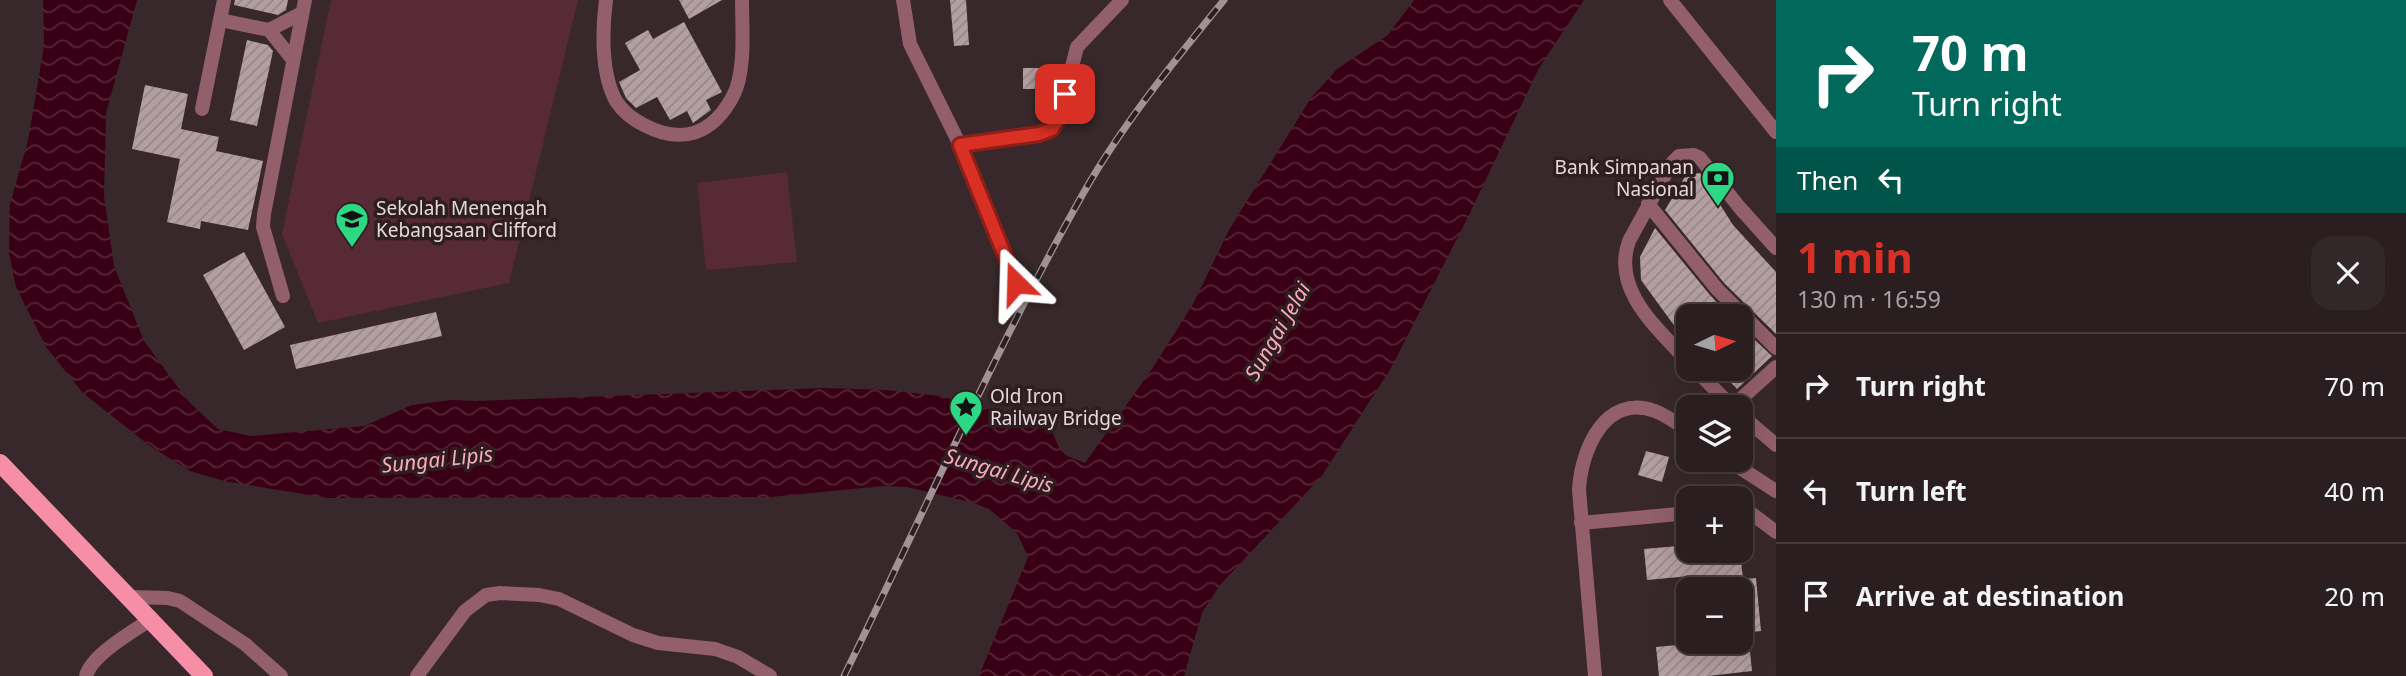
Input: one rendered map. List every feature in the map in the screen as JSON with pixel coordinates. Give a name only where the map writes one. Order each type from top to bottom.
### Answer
[{"type":"main road","points":[[0,463],[204,676]]},
{"type":"street","points":[[202,109],[225,0]]},
{"type":"street","points":[[606,0],[604,51],[616,99],[631,118],[664,135],[684,136],[712,123],[734,95],[742,42],[743,0]]},
{"type":"street","points":[[903,0],[910,44],[960,145],[1016,283]]},
{"type":"street","points":[[960,145],[1039,134],[1052,129],[1059,118],[1077,47],[1122,0]]},
{"type":"street","points":[[1670,0],[1776,132]]},
{"type":"street","points":[[269,30],[303,6]]},
{"type":"street","points":[[283,296],[263,227],[303,6]]},
{"type":"street","points":[[220,20],[269,30],[293,60]]},
{"type":"street","points":[[1676,349],[1645,314],[1631,293],[1624,253],[1671,164],[1679,156],[1693,155],[1700,158],[1776,248]]},
{"type":"street","points":[[1648,204],[1717,289],[1776,348]]},
{"type":"street","points":[[1745,395],[1776,367]]},
{"type":"street","points":[[1708,382],[1720,395]]},
{"type":"street","points":[[1595,676],[1581,523],[1580,469],[1585,452],[1605,422],[1615,414],[1632,409],[1653,410],[1676,424]]},
{"type":"street","points":[[1753,425],[1776,444]]},
{"type":"street","points":[[1747,472],[1776,491]]},
{"type":"street","points":[[1581,523],[1676,514]]},
{"type":"street","points":[[1753,515],[1776,532]]},
{"type":"street","points":[[417,676],[465,611],[486,595],[500,593],[559,599],[633,635],[658,643],[715,649],[738,657],[770,676]]},
{"type":"street","points":[[129,597],[180,601],[245,643],[281,676]]},
{"type":"street","points":[[86,676],[87,670],[99,656],[151,619]]},
{"type":"shaded area","points":[[331,0],[578,0],[509,283],[318,323],[282,234]]},
{"type":"shaded area","points":[[787,172],[797,262],[706,270],[697,183]]},
{"type":"water","points":[[43,0],[137,0],[106,113],[104,196],[114,266],[144,341],[188,401],[218,429],[251,436],[364,426],[412,405],[451,400],[824,388],[886,390],[940,396],[1035,421],[1052,431],[1060,450],[1067,456],[1085,463],[1152,369],[1193,304],[1229,230],[1311,98],[1337,69],[1388,35],[1414,0],[1584,0],[1539,68],[1467,219],[1391,368],[1321,477],[1220,585],[1202,613],[1184,676],[979,676],[1028,557],[1017,533],[989,509],[974,503],[907,487],[883,486],[771,497],[328,498],[224,481],[190,471],[150,446],[83,393],[46,347],[16,287],[9,253],[10,204],[28,141],[44,46]]},
{"type":"building","points":[[235,0],[288,0],[286,10],[278,15],[234,5]]},
{"type":"building","points":[[679,0],[722,0],[689,19]]},
{"type":"building","points":[[950,0],[966,0],[969,45],[954,46]]},
{"type":"building","points":[[684,22],[722,92],[706,100],[711,110],[693,123],[687,111],[670,120],[657,97],[636,108],[626,98],[619,82],[640,70],[625,43],[648,30],[653,39]]},
{"type":"building","points":[[247,40],[268,45],[273,51],[257,126],[230,120]]},
{"type":"building","points":[[1023,68],[1039,68],[1038,89],[1023,89]]},
{"type":"building","points":[[145,85],[188,94],[181,129],[219,137],[216,151],[263,161],[248,230],[201,221],[200,229],[167,222],[180,159],[132,149]]},
{"type":"building","points":[[1700,173],[1733,225],[1776,272],[1776,334],[1754,312],[1754,304],[1745,304],[1724,283],[1665,210],[1686,175]]},
{"type":"building","points":[[1655,228],[1719,304],[1676,304],[1676,327],[1641,280],[1640,257]]},
{"type":"building","points":[[244,252],[285,327],[244,350],[203,275]]},
{"type":"building","points":[[436,312],[442,336],[296,369],[290,345]]},
{"type":"building","points":[[1754,339],[1772,356],[1754,373]]},
{"type":"building","points":[[1730,382],[1744,382],[1737,389]]},
{"type":"building","points":[[1646,451],[1669,457],[1662,482],[1638,475]]},
{"type":"building","points":[[1676,546],[1676,563],[1741,563],[1743,577],[1690,576],[1647,580],[1644,549]]},
{"type":"building","points":[[1753,578],[1756,578],[1761,631],[1753,632]]},
{"type":"building","points":[[1676,645],[1676,654],[1750,654],[1752,671],[1708,676],[1659,676],[1656,647]]},
{"type":"railway","points":[[844,676],[1020,311],[1084,192],[1132,118],[1224,0]]},
{"type":"place","name":"Bank Simpanan Nasional","points":[[1718,208]]},
{"type":"place","name":"Sekolah Menengah Kebangsaan Clifford","points":[[352,249]]},
{"type":"place","name":"Old Iron Railway Bridge","points":[[966,437]]},
{"type":"route","points":[[1016,283],[960,145],[1039,134],[1052,129],[1059,118],[1065,94]]},
{"type":"water label","name":"Sungai Jelai","points":[[1277,331]]},
{"type":"water label","name":"Sungai Lipis","points":[[437,459]]},
{"type":"water label","name":"Sungai Lipis","points":[[999,470]]}]
